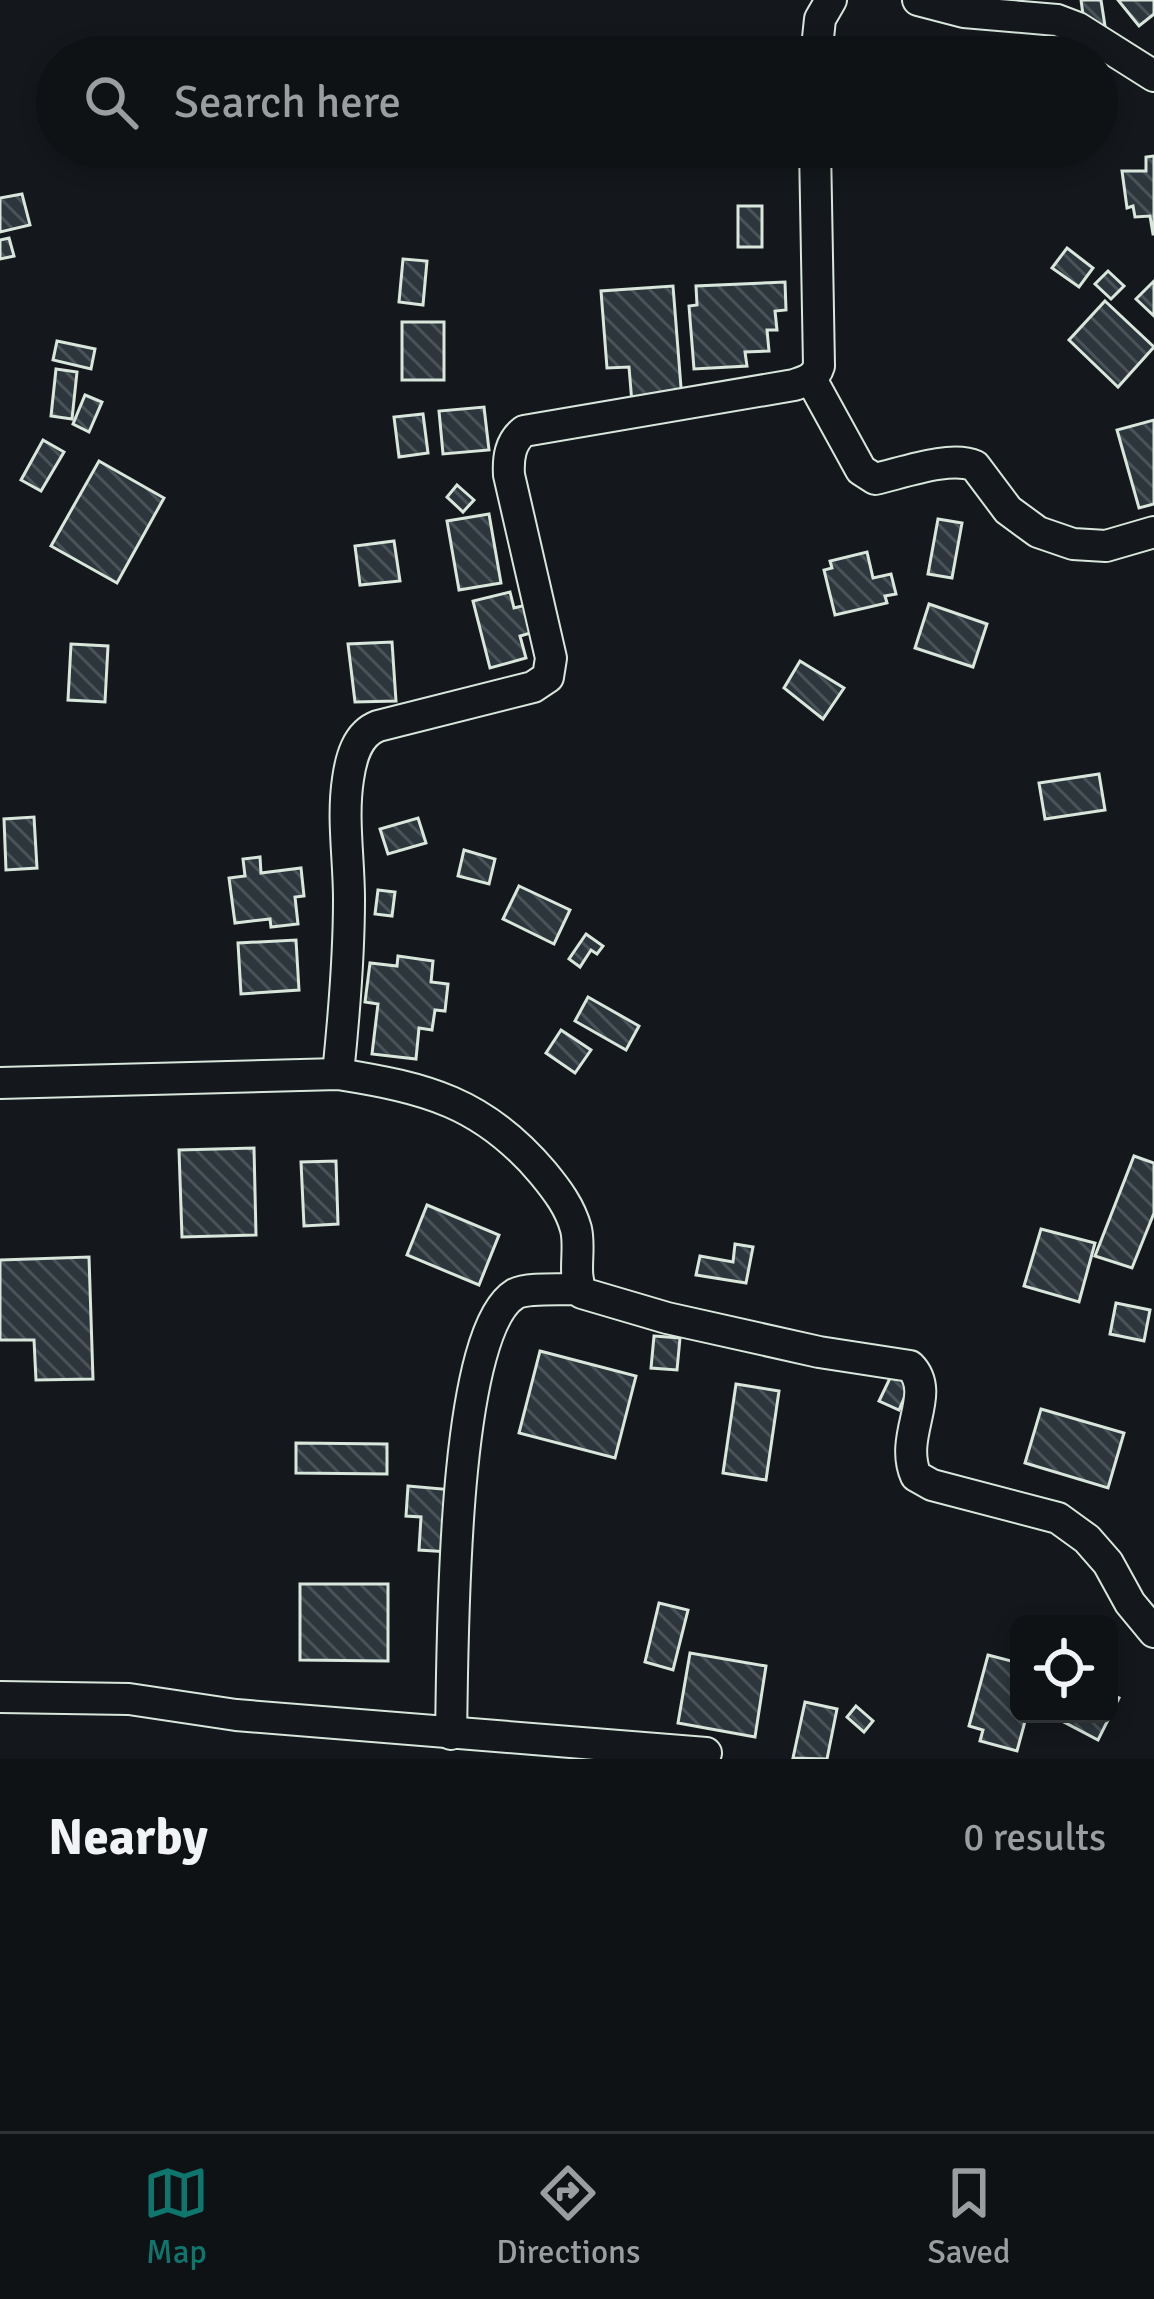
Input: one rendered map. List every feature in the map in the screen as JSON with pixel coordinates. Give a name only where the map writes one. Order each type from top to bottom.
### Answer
[{"type":"street","points":[[818,36],[820,19],[831,0]]},
{"type":"street","points":[[918,0],[964,12],[1058,20],[1091,36]]},
{"type":"street","points":[[1118,53],[1154,76]]},
{"type":"street","points":[[338,1074],[349,899],[346,798],[361,737],[368,729],[532,687],[548,677],[551,658],[509,475],[515,441],[524,431],[811,379],[820,366],[815,168]]},
{"type":"street","points":[[811,379],[868,476],[875,479],[969,462],[1007,510],[1038,532],[1073,544],[1106,545],[1154,532]]},
{"type":"street","points":[[0,1083],[338,1074],[446,1099],[482,1116],[519,1144],[562,1196],[576,1229],[579,1289]]},
{"type":"street","points":[[451,1734],[458,1497],[475,1373],[489,1334],[513,1295],[522,1291],[579,1289],[590,1297],[667,1318],[819,1352],[910,1366],[922,1390],[910,1446],[916,1476],[932,1485],[1058,1518],[1087,1539],[1108,1563],[1130,1603],[1154,1632]]},
{"type":"street","points":[[0,1697],[128,1699],[236,1715],[706,1753]]},
{"type":"building","points":[[1081,0],[1101,0],[1105,26],[1085,29]]},
{"type":"building","points":[[1118,0],[1154,0],[1154,14],[1139,26]]},
{"type":"building","points":[[1154,156],[1153,234],[1150,216],[1135,217],[1133,206],[1127,208],[1122,171],[1146,171],[1146,157]]},
{"type":"building","points":[[22,194],[30,225],[0,232],[0,198]]},
{"type":"building","points":[[738,206],[762,206],[762,247],[738,247]]},
{"type":"building","points":[[9,238],[14,256],[0,259],[0,240]]},
{"type":"building","points":[[1067,248],[1093,268],[1079,287],[1052,268]]},
{"type":"building","points":[[403,259],[427,261],[423,305],[399,302]]},
{"type":"building","points":[[1108,271],[1124,286],[1111,299],[1095,284]]},
{"type":"building","points":[[1154,281],[1154,316],[1136,299]]},
{"type":"building","points":[[785,282],[786,310],[775,311],[777,330],[767,330],[769,351],[745,352],[747,366],[694,369],[689,306],[697,305],[696,286]]},
{"type":"building","points":[[673,286],[682,400],[632,403],[629,367],[607,368],[601,291]]},
{"type":"building","points":[[1105,301],[1154,347],[1118,387],[1069,340]]},
{"type":"building","points":[[402,322],[444,322],[444,380],[402,380]]},
{"type":"building","points":[[57,341],[95,349],[91,369],[53,360]]},
{"type":"building","points":[[56,369],[77,372],[72,419],[51,416]]},
{"type":"building","points":[[85,395],[102,402],[89,432],[73,424]]},
{"type":"building","points":[[484,407],[489,450],[443,454],[439,411]]},
{"type":"building","points":[[423,414],[428,453],[399,457],[394,417]]},
{"type":"building","points":[[1154,420],[1154,504],[1139,508],[1117,430]]},
{"type":"building","points":[[43,440],[64,452],[41,491],[21,480]]},
{"type":"building","points":[[99,461],[164,498],[117,583],[51,546]]},
{"type":"building","points":[[457,485],[474,500],[463,512],[447,497]]},
{"type":"building","points":[[489,514],[501,583],[459,590],[447,521]]},
{"type":"building","points":[[938,519],[962,523],[952,578],[928,574]]},
{"type":"building","points":[[394,541],[400,581],[360,585],[355,546]]},
{"type":"building","points":[[867,552],[873,578],[891,574],[896,594],[885,596],[887,603],[835,615],[824,570],[832,568],[830,561]]},
{"type":"building","points":[[510,592],[514,608],[526,605],[534,632],[520,636],[526,658],[490,668],[473,601]]},
{"type":"building","points":[[929,604],[987,624],[973,667],[915,648]]},
{"type":"building","points":[[392,642],[396,701],[355,702],[348,644]]},
{"type":"building","points":[[71,644],[108,646],[105,702],[68,700]]},
{"type":"building","points":[[800,661],[844,688],[823,719],[784,688]]},
{"type":"building","points":[[1099,774],[1105,810],[1045,819],[1039,783]]},
{"type":"building","points":[[34,817],[37,868],[6,870],[4,819]]},
{"type":"building","points":[[418,818],[426,843],[388,854],[380,829]]},
{"type":"building","points":[[464,850],[495,859],[489,884],[458,876]]},
{"type":"building","points":[[260,857],[261,873],[301,868],[304,896],[295,897],[298,924],[271,927],[270,919],[235,923],[229,878],[245,876],[243,859]]},
{"type":"building","points":[[519,886],[570,910],[554,944],[503,919]]},
{"type":"building","points":[[378,890],[395,892],[392,916],[375,914]]},
{"type":"building","points":[[586,934],[603,946],[597,954],[591,950],[580,967],[569,959]]},
{"type":"building","points":[[296,940],[299,990],[241,994],[238,943]]},
{"type":"building","points":[[398,956],[433,961],[431,982],[448,984],[445,1011],[435,1010],[432,1030],[419,1028],[416,1059],[372,1054],[378,1004],[365,1002],[370,963],[397,966]]},
{"type":"building","points":[[588,997],[639,1026],[626,1050],[575,1021]]},
{"type":"building","points":[[561,1030],[591,1050],[575,1073],[546,1053]]},
{"type":"building","points":[[254,1148],[256,1235],[182,1237],[179,1150]]},
{"type":"building","points":[[1134,1156],[1154,1163],[1154,1213],[1132,1268],[1095,1256]]},
{"type":"building","points":[[336,1161],[338,1224],[304,1226],[301,1162]]},
{"type":"building","points":[[427,1205],[499,1235],[479,1285],[407,1255]]},
{"type":"building","points":[[1041,1229],[1095,1243],[1079,1302],[1024,1286]]},
{"type":"building","points":[[735,1244],[753,1247],[746,1283],[696,1275],[700,1256],[733,1262]]},
{"type":"building","points":[[89,1257],[93,1379],[36,1380],[34,1340],[0,1340],[0,1260]]},
{"type":"building","points":[[1116,1303],[1150,1310],[1144,1341],[1110,1334]]},
{"type":"building","points":[[654,1336],[680,1338],[677,1370],[651,1368]]},
{"type":"building","points":[[540,1351],[636,1376],[615,1458],[519,1433]]},
{"type":"building","points":[[892,1374],[911,1382],[899,1410],[879,1401]]},
{"type":"building","points":[[736,1384],[779,1391],[766,1480],[723,1473]]},
{"type":"building","points":[[1041,1409],[1124,1433],[1108,1488],[1025,1463]]},
{"type":"building","points":[[296,1443],[387,1444],[387,1474],[296,1473]]},
{"type":"building","points":[[408,1486],[454,1490],[449,1552],[419,1550],[421,1517],[406,1516]]},
{"type":"building","points":[[300,1584],[388,1584],[388,1661],[300,1660]]},
{"type":"building","points":[[659,1603],[688,1610],[673,1670],[645,1662]]},
{"type":"building","points":[[690,1653],[766,1666],[755,1737],[678,1723]]},
{"type":"building","points":[[988,1655],[1010,1661],[1010,1723],[1025,1723],[1017,1751],[980,1741],[983,1730],[969,1726]]},
{"type":"building","points":[[805,1702],[837,1709],[827,1759],[793,1758]]},
{"type":"building","points":[[856,1706],[873,1721],[864,1732],[847,1717]]},
{"type":"building","points":[[1066,1723],[1106,1723],[1098,1740]]}]
